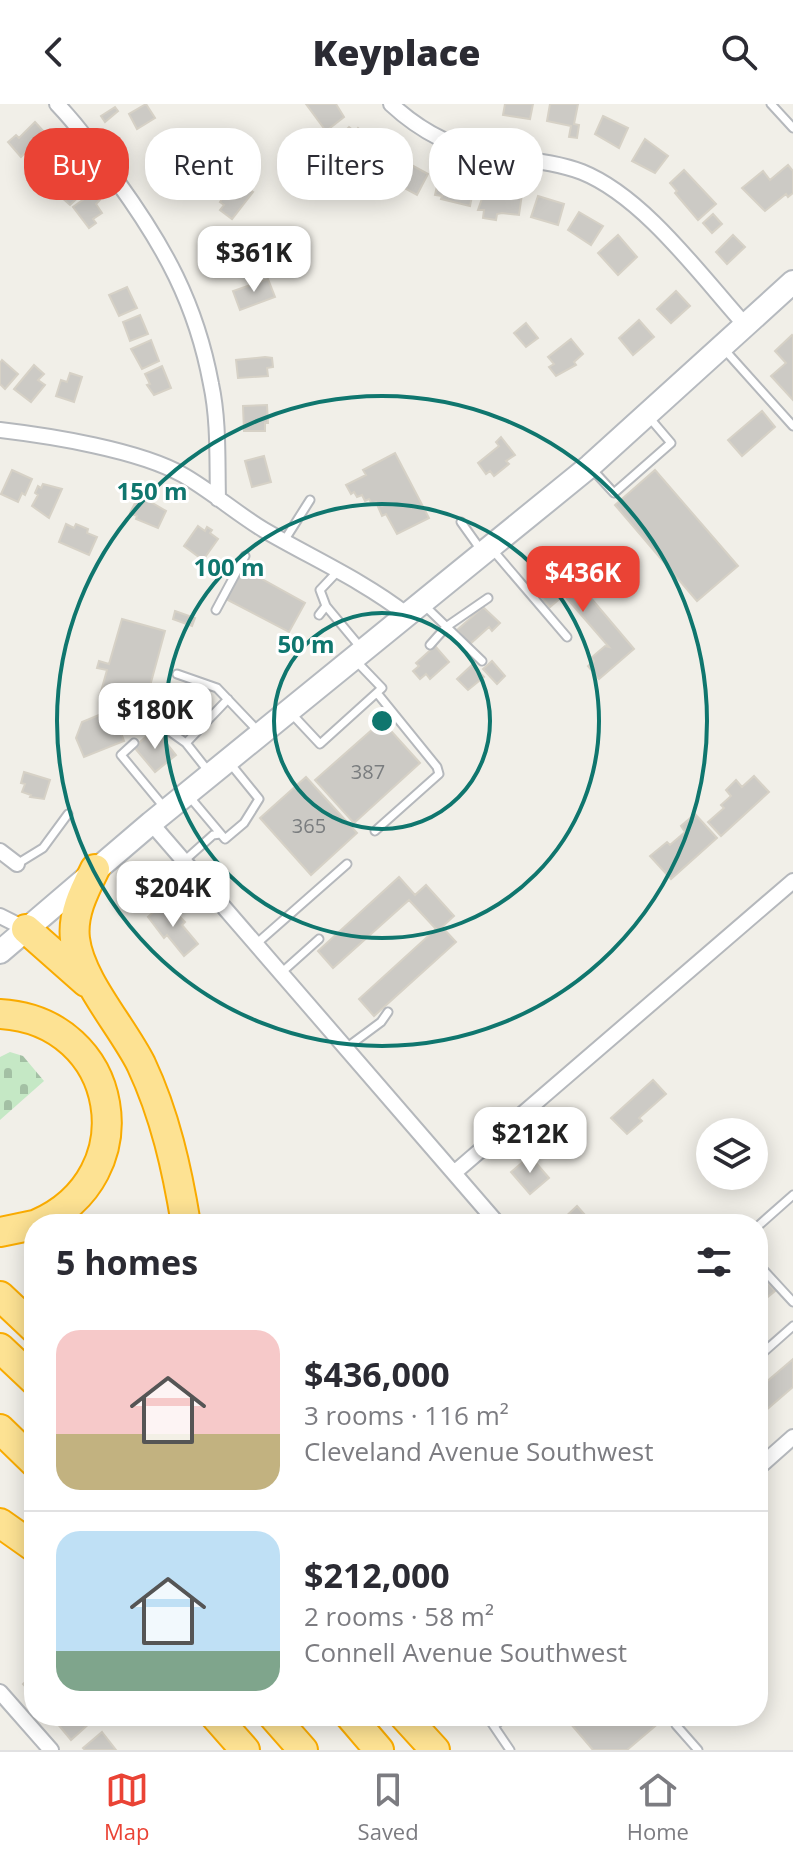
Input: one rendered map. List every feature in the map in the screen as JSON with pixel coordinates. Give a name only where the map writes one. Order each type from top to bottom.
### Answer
[{"type":"highway","points":[[95,869],[79,907],[75,937],[82,963],[100,998],[124,1032],[164,1122],[184,1214]]},
{"type":"highway","points":[[26,929],[100,998]]},
{"type":"highway","points":[[0,1014],[30,1018],[68,1037],[92,1067],[103,1090],[107,1134],[94,1175],[68,1207],[56,1214]]},
{"type":"highway","points":[[0,1232],[24,1227]]},
{"type":"highway","points":[[0,1296],[24,1319]]},
{"type":"highway","points":[[0,1348],[24,1371]]},
{"type":"highway","points":[[0,1429],[24,1452]]},
{"type":"highway","points":[[0,1523],[24,1540]]},
{"type":"highway","points":[[224,1726],[245,1750]]},
{"type":"highway","points":[[282,1726],[302,1750]]},
{"type":"highway","points":[[359,1726],[379,1750]]},
{"type":"highway","points":[[413,1726],[435,1750]]},
{"type":"highway","points":[[419,1726],[435,1750]]},
{"type":"main road","points":[[0,952],[95,869],[590,466],[793,282]]},
{"type":"street","points":[[57,104],[80,128],[155,233],[190,304],[215,407],[218,499]]},
{"type":"street","points":[[391,104],[422,129],[456,146],[489,155],[556,163],[585,173],[611,187],[647,217],[746,326]]},
{"type":"street","points":[[0,430],[147,459],[183,475],[284,541],[379,593],[414,608]]},
{"type":"street","points":[[159,817],[184,861],[255,949],[281,973],[489,1214]]},
{"type":"street","points":[[0,851],[17,864]]},
{"type":"street","points":[[454,1173],[793,881]]},
{"type":"street","points":[[0,916],[26,929]]},
{"type":"street","points":[[768,1459],[793,1437]]},
{"type":"street","points":[[0,1692],[24,1719]]},
{"type":"street","points":[[30,1726],[51,1750]]},
{"type":"lane","points":[[771,104],[793,128]]},
{"type":"lane","points":[[722,346],[793,426]]},
{"type":"lane","points":[[590,466],[614,493],[671,443],[647,415]]},
{"type":"lane","points":[[284,541],[310,500]]},
{"type":"lane","points":[[461,522],[567,637]]},
{"type":"lane","points":[[216,610],[245,556]]},
{"type":"lane","points":[[289,710],[320,744],[382,688],[326,606],[320,590],[338,571]]},
{"type":"lane","points":[[430,645],[446,627],[488,598]]},
{"type":"lane","points":[[319,615],[326,606]]},
{"type":"lane","points":[[414,608],[446,627],[482,661]]},
{"type":"lane","points":[[177,674],[217,688],[260,734]]},
{"type":"lane","points":[[375,831],[439,774],[437,767],[377,693]]},
{"type":"lane","points":[[186,743],[228,699]]},
{"type":"lane","points":[[158,723],[259,799],[244,823],[225,839],[187,794]]},
{"type":"lane","points":[[134,743],[121,755],[159,817]]},
{"type":"lane","points":[[17,864],[43,848],[68,814]]},
{"type":"lane","points":[[184,861],[213,835],[220,834]]},
{"type":"lane","points":[[255,949],[347,864]]},
{"type":"lane","points":[[158,889],[177,895],[196,875]]},
{"type":"lane","points":[[281,973],[319,939]]},
{"type":"lane","points":[[346,1048],[381,1022],[388,1012]]},
{"type":"lane","points":[[768,1217],[793,1195]]},
{"type":"lane","points":[[768,1275],[793,1302]]},
{"type":"lane","points":[[768,1348],[793,1326]]},
{"type":"lane","points":[[494,1726],[510,1750]]},
{"type":"lane","points":[[677,1726],[698,1750]]},
{"type":"green space","points":[[10,1052],[23,1056],[44,1081],[0,1120],[0,1057]]},
{"type":"building","points":[[146,104],[155,118],[137,129],[129,114]]},
{"type":"building","points":[[306,104],[336,104],[344,117],[330,128],[324,128]]},
{"type":"building","points":[[505,104],[533,104],[530,119],[503,115]]},
{"type":"building","points":[[550,104],[578,104],[574,124],[579,125],[577,138],[569,137],[571,126],[547,121]]},
{"type":"building","points":[[115,107],[118,111],[105,122],[101,116]]},
{"type":"building","points":[[603,116],[628,128],[619,148],[595,134]]},
{"type":"building","points":[[24,133],[24,154],[21,157],[8,142],[16,135],[19,138]]},
{"type":"building","points":[[645,139],[668,156],[655,173],[632,161]]},
{"type":"building","points":[[788,165],[793,171],[793,193],[788,197],[786,194],[765,211],[742,188],[763,171],[770,180]]},
{"type":"building","points":[[413,166],[428,174],[417,195],[413,193]]},
{"type":"building","points":[[684,170],[716,204],[698,220],[670,183]]},
{"type":"building","points":[[543,198],[564,204],[558,225],[531,217],[537,200]]},
{"type":"building","points":[[83,200],[100,200],[96,204],[102,213],[93,219],[96,223],[89,228],[73,207]]},
{"type":"building","points":[[247,200],[232,219],[220,210],[224,205],[220,202]]},
{"type":"building","points":[[445,200],[471,200],[470,206]]},
{"type":"building","points":[[481,200],[521,200],[519,215],[497,214],[496,220],[483,218],[484,210],[478,210]]},
{"type":"building","points":[[579,212],[603,226],[591,245],[568,230]]},
{"type":"building","points":[[713,214],[722,224],[712,233],[703,223]]},
{"type":"building","points":[[618,235],[637,257],[618,275],[598,253]]},
{"type":"building","points":[[733,235],[745,247],[727,264],[716,252]]},
{"type":"building","points":[[268,279],[275,297],[240,310],[233,291]]},
{"type":"building","points":[[127,287],[137,308],[119,316],[109,295]]},
{"type":"building","points":[[676,291],[690,306],[671,323],[657,309]]},
{"type":"building","points":[[140,315],[148,334],[130,341],[123,322]]},
{"type":"building","points":[[639,320],[654,337],[633,355],[619,338]]},
{"type":"building","points":[[526,323],[538,338],[526,347],[514,333]]},
{"type":"building","points":[[792,335],[793,400],[771,376],[786,363],[775,351]]},
{"type":"building","points":[[571,339],[583,354],[574,362],[576,365],[556,376],[549,367],[554,364],[548,357]]},
{"type":"building","points":[[151,340],[159,361],[142,369],[131,349]]},
{"type":"building","points":[[272,358],[273,367],[267,368],[268,376],[238,378],[236,360]]},
{"type":"building","points":[[2,360],[18,374],[5,389],[0,384]]},
{"type":"building","points":[[34,365],[44,374],[38,380],[45,385],[31,402],[14,389]]},
{"type":"building","points":[[162,366],[171,388],[154,395],[147,385],[150,384],[145,374]]},
{"type":"building","points":[[70,373],[82,377],[74,402],[56,396],[61,380],[67,382]]},
{"type":"building","points":[[267,405],[265,431],[244,431],[243,406]]},
{"type":"building","points":[[762,411],[775,427],[742,456],[728,440]]},
{"type":"building","points":[[501,437],[515,455],[494,476],[490,471],[486,474],[478,463],[499,446],[496,442]]},
{"type":"building","points":[[395,453],[429,518],[397,534],[386,514],[382,516],[376,502],[372,504],[369,499],[365,501],[362,495],[357,497],[354,492],[351,494],[346,485],[366,475],[363,470]]},
{"type":"building","points":[[264,456],[271,482],[252,487],[245,461]]},
{"type":"building","points":[[12,470],[32,479],[18,502],[1,494]]},
{"type":"building","points":[[655,470],[738,566],[697,601],[615,505]]},
{"type":"building","points":[[43,484],[62,489],[49,518],[32,506],[38,495],[35,493],[38,486],[41,488]]},
{"type":"building","points":[[144,498],[166,511],[158,528],[136,519],[137,516],[130,513],[137,499],[143,501]]},
{"type":"building","points":[[66,524],[88,529],[87,533],[97,537],[89,555],[59,542]]},
{"type":"building","points":[[198,526],[205,531],[207,527],[212,530],[210,533],[218,539],[203,560],[184,546]]},
{"type":"building","points":[[557,558],[634,649],[599,679],[588,666],[594,661],[591,658],[605,646],[609,647],[564,595],[550,607],[529,582]]},
{"type":"building","points":[[242,568],[305,603],[289,632],[226,599]]},
{"type":"building","points":[[483,607],[500,623],[492,631],[489,627],[470,644],[457,630]]},
{"type":"building","points":[[175,611],[195,618],[192,626],[173,619]]},
{"type":"building","points":[[122,619],[165,631],[144,708],[100,695],[107,670],[97,668],[99,661],[109,664]]},
{"type":"building","points":[[435,646],[449,662],[430,679],[426,674],[420,679],[413,671],[419,666],[416,663]]},
{"type":"building","points":[[492,661],[505,676],[497,684],[483,669]]},
{"type":"building","points":[[472,665],[484,677],[468,690],[457,679]]},
{"type":"building","points":[[104,713],[117,722],[124,741],[84,757],[76,738],[82,722]]},
{"type":"building","points":[[382,721],[420,763],[354,823],[315,780]]},
{"type":"building","points":[[155,729],[176,755],[155,772],[134,747]]},
{"type":"building","points":[[24,772],[50,780],[44,799],[22,792]]},
{"type":"building","points":[[754,776],[769,792],[721,836],[708,822],[724,808],[721,805],[731,796],[726,790],[736,780],[742,787]]},
{"type":"building","points":[[306,777],[357,833],[311,875],[260,818]]},
{"type":"building","points":[[695,814],[717,838],[671,879],[650,856],[685,832],[681,826]]},
{"type":"building","points":[[399,877],[415,895],[426,885],[454,916],[442,927],[456,942],[374,1016],[359,999],[436,929],[409,900],[333,968],[318,951]]},
{"type":"building","points":[[164,903],[178,919],[180,917],[185,922],[182,925],[198,944],[184,956],[167,935],[164,938],[148,917]]},
{"type":"building","points":[[653,1080],[666,1094],[639,1118],[642,1121],[627,1134],[611,1118]]},
{"type":"building","points":[[530,1156],[549,1178],[530,1194],[511,1172]]},
{"type":"building","points":[[577,1206],[584,1214],[568,1214]]},
{"type":"building","points":[[768,1283],[775,1291],[768,1297]]},
{"type":"building","points":[[793,1359],[793,1387],[768,1408],[768,1380]]},
{"type":"building","points":[[59,1726],[87,1726],[71,1740]]},
{"type":"building","points":[[573,1726],[655,1726],[627,1750],[593,1750]]},
{"type":"building","points":[[102,1732],[116,1750],[83,1748]]}]
